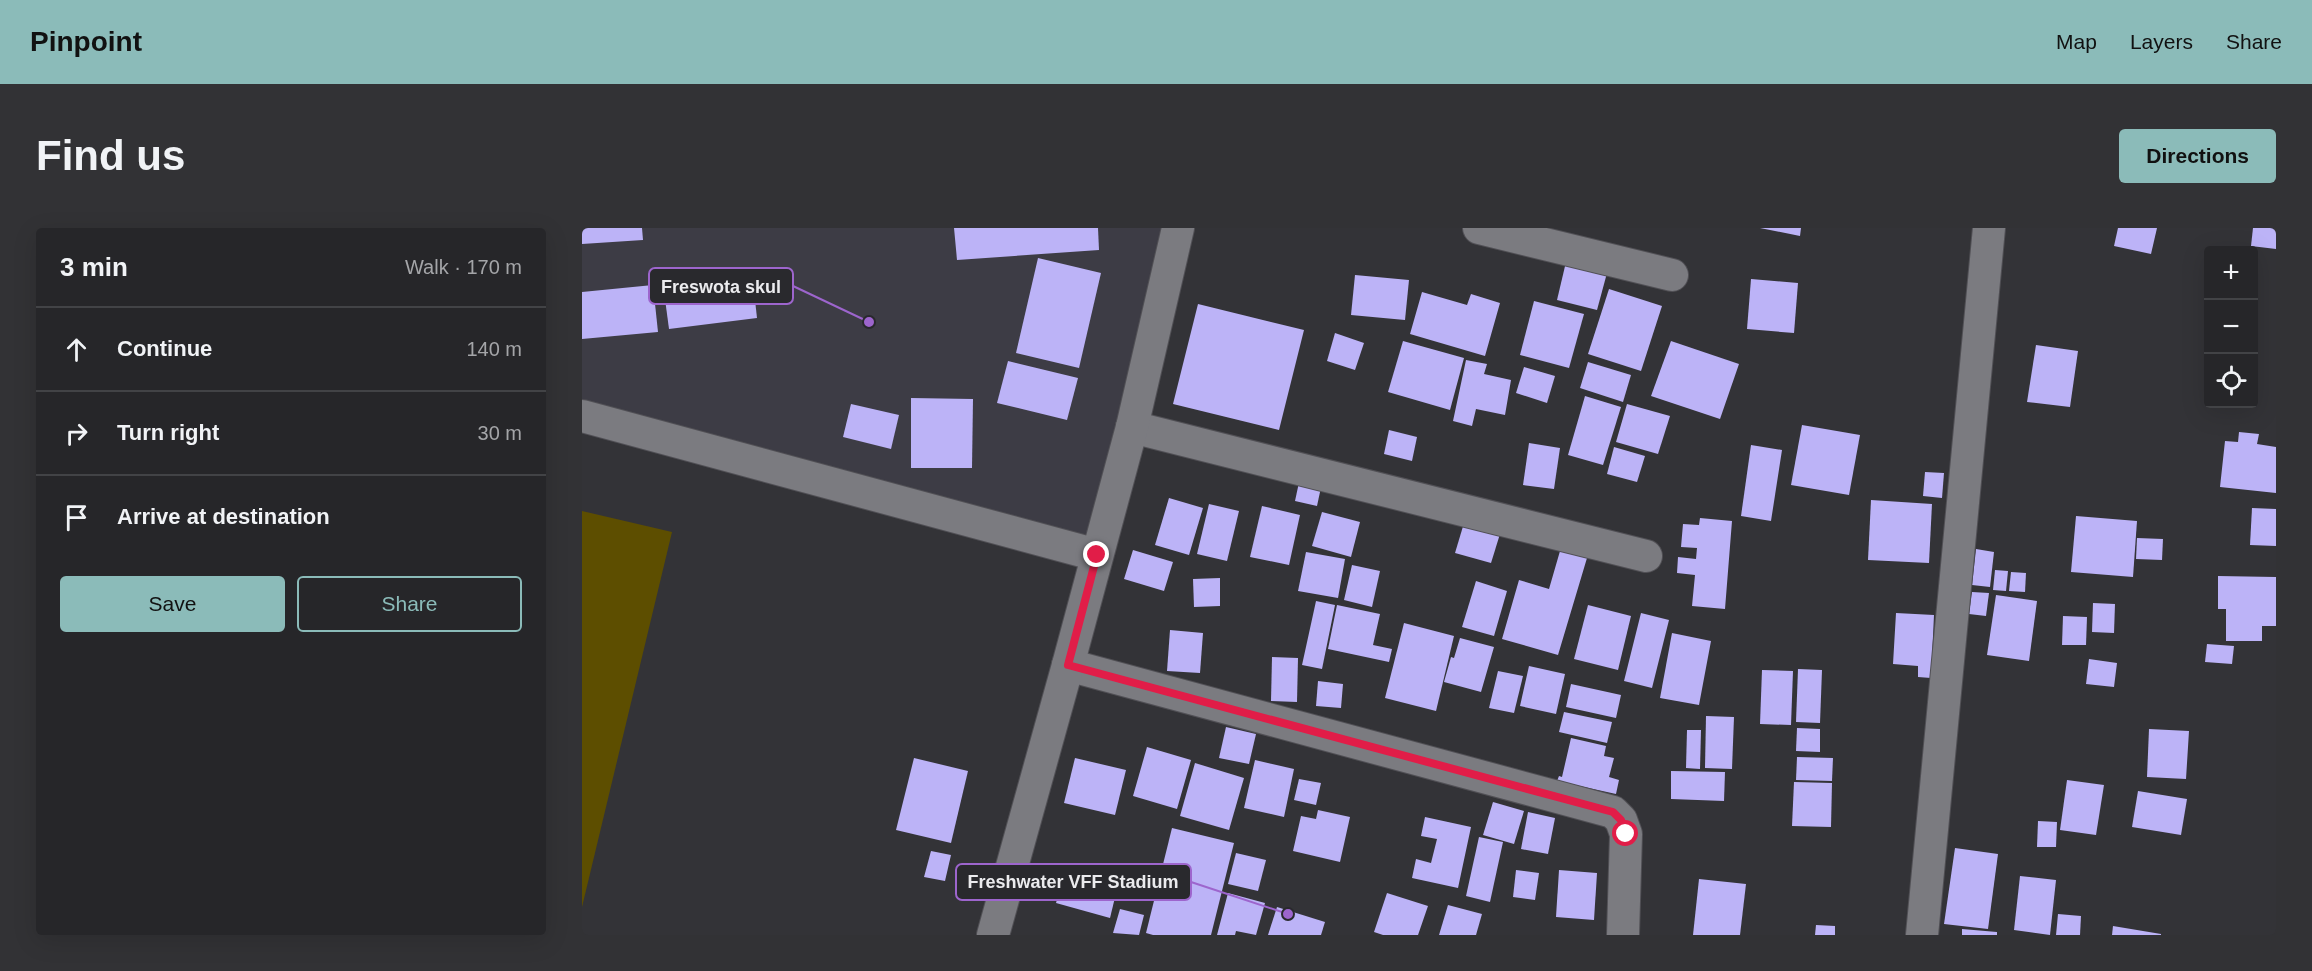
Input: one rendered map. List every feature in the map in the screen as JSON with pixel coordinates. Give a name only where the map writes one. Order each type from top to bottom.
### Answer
[{"type":"street","points":[[999,934],[1132,427],[1178,228]]},
{"type":"street","points":[[1479,228],[1672,275]]},
{"type":"street","points":[[1922,935],[1989,228]]},
{"type":"street","points":[[582,416],[1097,555]]},
{"type":"street","points":[[1132,427],[1646,556]]},
{"type":"street","points":[[1068,665],[1613,812],[1621,820],[1626,834],[1623,935]]},
{"type":"shaded area","points":[[582,228],[1178,228],[1097,555],[582,416]]},
{"type":"shaded area","points":[[582,511],[672,532],[582,907]]},
{"type":"building","points":[[582,228],[642,228],[643,240],[582,244]]},
{"type":"building","points":[[954,228],[1098,228],[1099,250],[957,260]]},
{"type":"building","points":[[1760,228],[1801,228],[1800,236]]},
{"type":"building","points":[[2118,228],[2157,228],[2151,254],[2114,246]]},
{"type":"building","points":[[2253,228],[2276,228],[2276,249],[2251,246]]},
{"type":"building","points":[[1038,258],[1101,273],[1079,368],[1016,353]]},
{"type":"building","points":[[1566,262],[1607,273],[1597,310],[1557,300]]},
{"type":"building","points":[[752,273],[757,318],[669,329],[663,284]]},
{"type":"building","points":[[1355,275],[1409,280],[1405,320],[1351,315]]},
{"type":"building","points":[[1751,279],[1798,283],[1794,333],[1747,329]]},
{"type":"building","points":[[653,285],[658,332],[582,339],[582,292]]},
{"type":"building","points":[[1609,289],[1662,306],[1641,371],[1588,354]]},
{"type":"building","points":[[1422,292],[1467,305],[1471,294],[1500,303],[1485,356],[1410,334]]},
{"type":"building","points":[[1534,301],[1584,314],[1569,368],[1520,355]]},
{"type":"building","points":[[1198,304],[1304,330],[1279,430],[1173,404]]},
{"type":"building","points":[[1335,333],[1364,343],[1355,370],[1327,361]]},
{"type":"building","points":[[1403,341],[1464,358],[1450,410],[1388,392]]},
{"type":"building","points":[[1671,341],[1739,364],[1720,419],[1651,396]]},
{"type":"building","points":[[2036,345],[2078,351],[2070,407],[2027,402]]},
{"type":"building","points":[[1466,360],[1487,364],[1484,374],[1511,380],[1505,415],[1476,409],[1472,426],[1453,421]]},
{"type":"building","points":[[1008,361],[1078,378],[1067,420],[997,403]]},
{"type":"building","points":[[1588,362],[1631,375],[1623,402],[1580,388]]},
{"type":"building","points":[[1524,367],[1555,376],[1547,403],[1516,393]]},
{"type":"building","points":[[1585,396],[1621,407],[1603,465],[1568,455]]},
{"type":"building","points":[[911,398],[973,399],[972,468],[911,468]]},
{"type":"building","points":[[851,404],[899,415],[891,449],[843,437]]},
{"type":"building","points":[[1627,404],[1670,416],[1658,454],[1616,442]]},
{"type":"building","points":[[1802,425],[1860,435],[1849,495],[1791,485]]},
{"type":"building","points":[[1389,430],[1417,437],[1412,461],[1384,454]]},
{"type":"building","points":[[2239,432],[2259,434],[2257,444],[2276,447],[2276,493],[2220,487],[2225,441],[2238,442]]},
{"type":"building","points":[[1529,443],[1560,448],[1554,489],[1523,485]]},
{"type":"building","points":[[1751,445],[1782,450],[1771,521],[1741,516]]},
{"type":"building","points":[[1614,447],[1645,456],[1637,482],[1607,474]]},
{"type":"building","points":[[1925,472],[1944,473],[1942,498],[1923,496]]},
{"type":"building","points":[[1301,473],[1323,478],[1317,506],[1295,501]]},
{"type":"building","points":[[1169,498],[1203,508],[1189,555],[1155,545]]},
{"type":"building","points":[[1871,500],[1932,504],[1929,563],[1868,560]]},
{"type":"building","points":[[1209,504],[1239,511],[1227,561],[1197,554]]},
{"type":"building","points":[[1262,506],[1300,515],[1289,565],[1250,557]]},
{"type":"building","points":[[2252,508],[2276,509],[2276,546],[2250,545]]},
{"type":"building","points":[[1322,512],[1360,522],[1351,557],[1312,546]]},
{"type":"building","points":[[2076,516],[2137,521],[2133,577],[2071,572]]},
{"type":"building","points":[[1700,518],[1732,521],[1725,609],[1692,606],[1695,575],[1677,573],[1678,557],[1696,559],[1697,548],[1681,547],[1683,524],[1699,525]]},
{"type":"building","points":[[1464,523],[1500,534],[1491,563],[1455,553]]},
{"type":"building","points":[[2137,538],[2163,539],[2162,560],[2136,559]]},
{"type":"building","points":[[1976,549],[1994,552],[1990,587],[1972,585]]},
{"type":"building","points":[[1133,550],[1173,562],[1164,591],[1124,579]]},
{"type":"building","points":[[1560,551],[1587,558],[1558,655],[1502,639],[1519,580],[1549,589]]},
{"type":"building","points":[[1306,552],[1345,559],[1338,598],[1298,591]]},
{"type":"building","points":[[1352,565],[1380,571],[1372,607],[1344,600]]},
{"type":"building","points":[[1995,570],[2008,571],[2006,591],[1993,590]]},
{"type":"building","points":[[2011,572],[2026,573],[2025,592],[2009,591]]},
{"type":"building","points":[[2218,576],[2276,577],[2276,626],[2262,626],[2262,641],[2226,641],[2226,609],[2218,609]]},
{"type":"building","points":[[1220,578],[1220,606],[1194,607],[1193,579]]},
{"type":"building","points":[[1476,581],[1507,591],[1494,636],[1462,627]]},
{"type":"building","points":[[1972,592],[1989,593],[1986,616],[1969,614]]},
{"type":"building","points":[[1996,595],[2037,601],[2029,661],[1987,655]]},
{"type":"building","points":[[1316,601],[1335,605],[1322,669],[1302,665]]},
{"type":"building","points":[[2093,603],[2115,604],[2114,633],[2092,632]]},
{"type":"building","points":[[1337,605],[1380,614],[1373,645],[1392,649],[1389,662],[1328,649]]},
{"type":"building","points":[[1588,605],[1631,616],[1618,670],[1574,659]]},
{"type":"building","points":[[1641,613],[1669,620],[1652,688],[1624,681]]},
{"type":"building","points":[[1896,613],[1934,615],[1931,678],[1918,677],[1918,666],[1893,664]]},
{"type":"building","points":[[2063,616],[2087,617],[2086,645],[2062,645]]},
{"type":"building","points":[[1404,623],[1454,636],[1436,711],[1385,698]]},
{"type":"building","points":[[1170,630],[1203,633],[1200,673],[1167,671]]},
{"type":"building","points":[[1672,633],[1711,641],[1699,705],[1660,698]]},
{"type":"building","points":[[1460,638],[1494,647],[1481,692],[1444,682],[1451,657],[1454,658]]},
{"type":"building","points":[[2207,644],[2234,646],[2232,664],[2205,662]]},
{"type":"building","points":[[1272,657],[1298,658],[1297,702],[1271,701]]},
{"type":"building","points":[[2089,659],[2117,663],[2114,687],[2086,684]]},
{"type":"building","points":[[1529,666],[1565,674],[1556,714],[1520,706]]},
{"type":"building","points":[[1798,669],[1822,670],[1820,723],[1796,722]]},
{"type":"building","points":[[1762,670],[1793,671],[1791,725],[1760,724]]},
{"type":"building","points":[[1498,671],[1523,676],[1514,713],[1489,708]]},
{"type":"building","points":[[1318,681],[1343,684],[1341,708],[1316,706]]},
{"type":"building","points":[[1571,684],[1621,695],[1616,718],[1566,707]]},
{"type":"building","points":[[1564,712],[1612,722],[1607,743],[1559,732]]},
{"type":"building","points":[[1706,716],[1734,717],[1732,769],[1705,768]]},
{"type":"building","points":[[1226,727],[1256,734],[1249,764],[1219,758]]},
{"type":"building","points":[[1797,728],[1820,729],[1820,752],[1796,751]]},
{"type":"building","points":[[2149,729],[2189,731],[2186,779],[2147,777]]},
{"type":"building","points":[[1687,730],[1701,730],[1700,769],[1686,768]]},
{"type":"building","points":[[1571,738],[1606,746],[1604,756],[1614,758],[1609,777],[1619,780],[1616,794],[1557,781],[1559,776],[1562,777]]},
{"type":"building","points":[[1147,747],[1191,760],[1177,809],[1133,796]]},
{"type":"building","points":[[1797,757],[1833,758],[1832,781],[1796,780]]},
{"type":"building","points":[[914,758],[968,771],[951,843],[896,830]]},
{"type":"building","points":[[1075,758],[1126,770],[1115,815],[1064,803]]},
{"type":"building","points":[[1255,760],[1294,769],[1284,817],[1244,808]]},
{"type":"building","points":[[1195,763],[1244,778],[1229,830],[1180,816]]},
{"type":"building","points":[[1671,771],[1725,772],[1724,801],[1671,799]]},
{"type":"building","points":[[1299,779],[1321,783],[1316,805],[1294,800]]},
{"type":"building","points":[[2067,780],[2104,785],[2096,835],[2060,830]]},
{"type":"building","points":[[1794,782],[1832,783],[1831,827],[1792,826]]},
{"type":"building","points":[[2138,791],[2187,799],[2181,835],[2132,827]]},
{"type":"building","points":[[1493,802],[1524,811],[1514,844],[1483,835]]},
{"type":"building","points":[[1318,810],[1350,817],[1340,862],[1293,851],[1301,816],[1316,819]]},
{"type":"building","points":[[1528,812],[1555,818],[1548,854],[1521,849]]},
{"type":"building","points":[[1425,817],[1471,827],[1458,888],[1412,878],[1416,859],[1431,863],[1437,839],[1421,836]]},
{"type":"building","points":[[2038,821],[2057,822],[2056,847],[2037,847]]},
{"type":"building","points":[[1172,828],[1234,843],[1211,935],[1146,933]]},
{"type":"building","points":[[1479,837],[1503,842],[1490,902],[1466,896]]},
{"type":"building","points":[[1955,848],[1998,854],[1988,929],[1944,924]]},
{"type":"building","points":[[931,851],[951,855],[945,881],[924,877]]},
{"type":"building","points":[[1236,853],[1266,860],[1258,891],[1228,884]]},
{"type":"building","points":[[1516,870],[1539,873],[1535,900],[1513,897]]},
{"type":"building","points":[[1559,870],[1597,873],[1594,920],[1556,917]]},
{"type":"building","points":[[1065,871],[1118,885],[1110,918],[1056,903]]},
{"type":"building","points":[[2020,876],[2056,880],[2050,935],[2014,930]]},
{"type":"building","points":[[1699,879],[1746,884],[1740,935],[1693,935]]},
{"type":"building","points":[[1228,893],[1265,903],[1256,935],[1236,931],[1235,935],[1217,935]]},
{"type":"building","points":[[1387,893],[1428,906],[1418,935],[1383,935],[1374,932]]},
{"type":"building","points":[[1448,905],[1482,914],[1476,935],[1439,935]]},
{"type":"building","points":[[1277,907],[1325,922],[1321,935],[1268,935]]},
{"type":"building","points":[[1120,909],[1144,915],[1139,935],[1113,933]]},
{"type":"building","points":[[2058,914],[2081,916],[2080,935],[2056,935]]},
{"type":"building","points":[[1816,925],[1835,926],[1835,935],[1815,935]]},
{"type":"building","points":[[2113,926],[2161,934],[2161,935],[2112,935]]},
{"type":"building","points":[[1962,929],[1997,932],[1997,935],[1962,935]]},
{"type":"place","name":"Freswota skul","points":[[869,322]]},
{"type":"place","name":"Freshwater VFF Stadium","points":[[1288,914]]},
{"type":"route","points":[[1097,555],[1068,665],[1613,812],[1621,820],[1626,834]]}]
